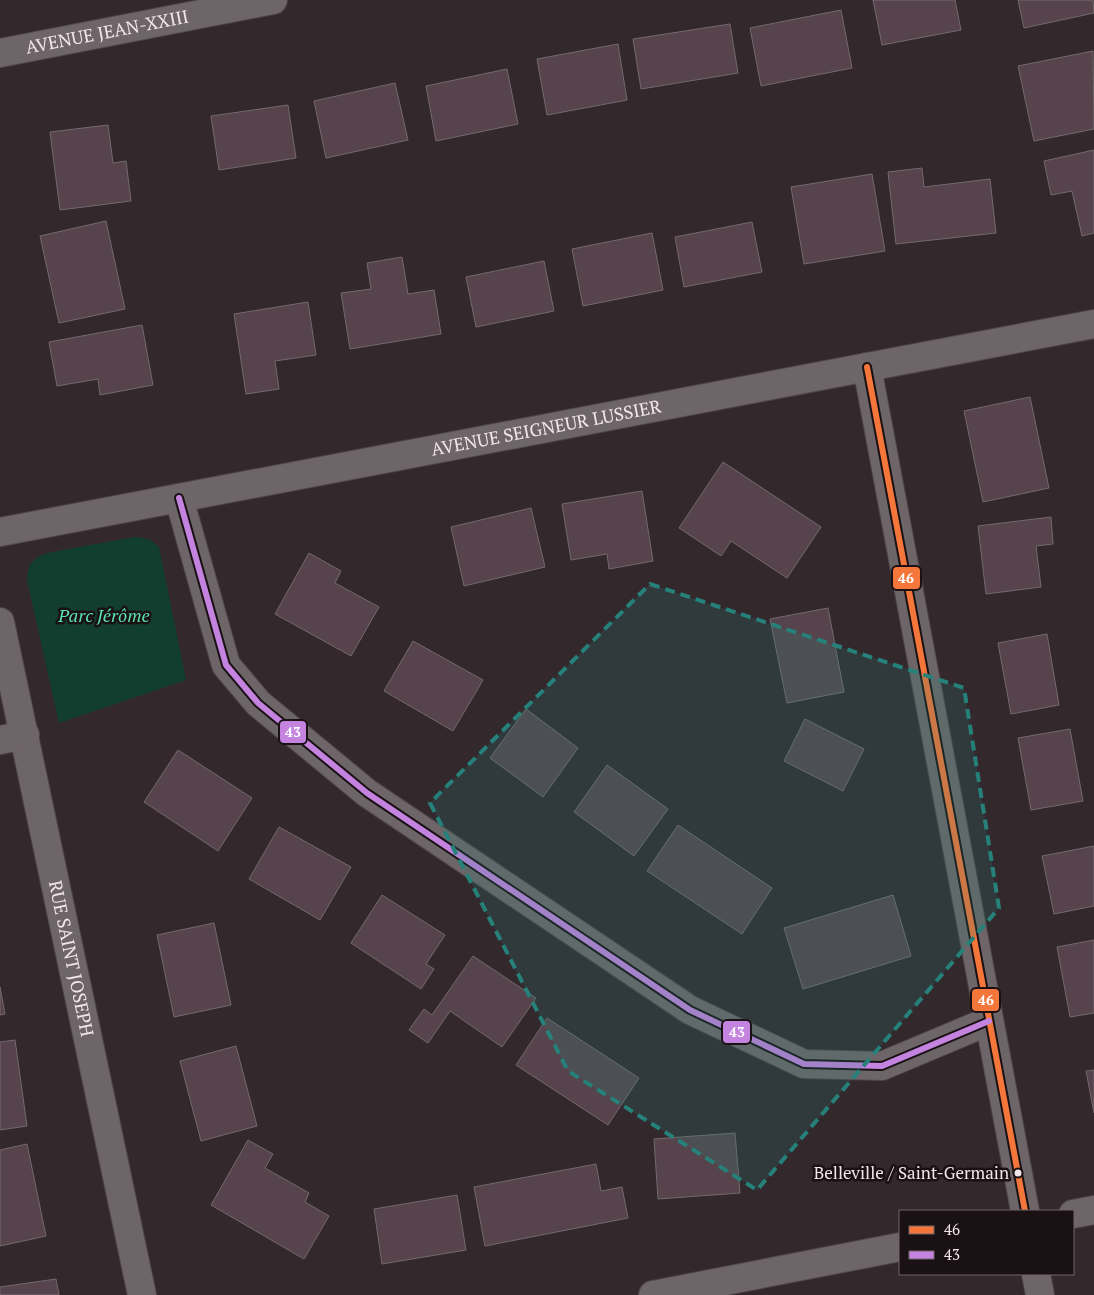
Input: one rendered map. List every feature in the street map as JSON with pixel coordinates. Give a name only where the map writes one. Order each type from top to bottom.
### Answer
[{"type":"street","name":"AVENUE JEAN-XXIII","points":[[0,53],[273,0]]},
{"type":"street","name":"AVENUE SEIGNEUR LUSSIER","points":[[0,532],[1094,324]]},
{"type":"street","points":[[868,367],[1025,1210]]},
{"type":"street","points":[[178,498],[226,665],[258,703],[367,793],[690,1010],[804,1064],[882,1066],[989,1021]]},
{"type":"street","name":"RUE SAINT JOSEPH","points":[[0,622],[13,738],[142,1295]]},
{"type":"street","points":[[1074,1214],[1094,1210]]},
{"type":"street","points":[[653,1295],[899,1247]]},
{"type":"street","points":[[1036,1275],[1040,1295]]},
{"type":"highlighted area","points":[[650,584],[964,688],[999,908],[757,1190],[568,1071],[430,803]]},
{"type":"green space","name":"Parc Jérôme","points":[[134,537],[148,539],[159,547],[186,680],[59,723],[27,580],[28,570],[32,562],[47,553]]},
{"type":"building","points":[[873,0],[955,0],[961,30],[882,45]]},
{"type":"building","points":[[1018,0],[1093,0],[1094,13],[1024,28]]},
{"type":"building","points":[[841,10],[852,68],[761,86],[750,28]]},
{"type":"building","points":[[730,24],[738,73],[641,89],[633,39]]},
{"type":"building","points":[[618,44],[627,100],[547,115],[537,59]]},
{"type":"building","points":[[1093,51],[1094,129],[1034,141],[1018,66]]},
{"type":"building","points":[[507,69],[518,124],[436,141],[426,86]]},
{"type":"building","points":[[395,83],[408,140],[326,158],[314,101]]},
{"type":"building","points":[[288,105],[296,158],[219,170],[211,116]]},
{"type":"building","points":[[108,125],[113,163],[126,161],[131,201],[60,210],[50,132]]},
{"type":"building","points":[[1094,150],[1094,233],[1082,236],[1072,191],[1051,195],[1044,161]]},
{"type":"building","points":[[922,168],[924,187],[990,179],[996,233],[896,244],[888,172]]},
{"type":"building","points":[[872,174],[885,251],[804,264],[791,187]]},
{"type":"building","points":[[106,221],[125,309],[59,323],[40,236]]},
{"type":"building","points":[[752,222],[762,272],[684,287],[675,237]]},
{"type":"building","points":[[652,233],[663,290],[583,306],[572,249]]},
{"type":"building","points":[[402,257],[408,294],[434,290],[441,334],[350,349],[341,293],[371,289],[367,263]]},
{"type":"building","points":[[544,261],[554,311],[476,327],[466,277]]},
{"type":"building","points":[[308,302],[316,355],[275,361],[279,389],[246,394],[234,314]]},
{"type":"building","points":[[142,325],[153,385],[100,395],[98,379],[57,386],[49,342]]},
{"type":"building","points":[[1030,397],[1049,488],[983,502],[964,411]]},
{"type":"building","points":[[723,462],[821,527],[787,578],[731,541],[721,556],[679,528]]},
{"type":"building","points":[[642,491],[653,561],[609,569],[607,554],[571,560],[562,504]]},
{"type":"building","points":[[531,508],[545,567],[464,586],[451,527]]},
{"type":"building","points":[[1051,517],[1053,544],[1036,546],[1041,587],[986,594],[978,526]]},
{"type":"building","points":[[309,553],[341,571],[335,583],[379,607],[351,656],[275,614]]},
{"type":"building","points":[[828,608],[844,692],[787,703],[770,619]]},
{"type":"building","points":[[1047,634],[1059,705],[1011,714],[998,643]]},
{"type":"building","points":[[413,641],[483,680],[453,731],[384,691]]},
{"type":"building","points":[[526,709],[578,748],[543,797],[490,758]]},
{"type":"building","points":[[805,719],[864,749],[843,791],[784,761]]},
{"type":"building","points":[[1070,729],[1083,801],[1031,810],[1018,738]]},
{"type":"building","points":[[178,750],[252,798],[218,851],[144,802]]},
{"type":"building","points":[[607,765],[668,809],[634,856],[574,812]]},
{"type":"building","points":[[678,825],[772,888],[742,934],[647,871]]},
{"type":"building","points":[[279,827],[351,867],[320,920],[249,879]]},
{"type":"building","points":[[1094,846],[1094,906],[1054,914],[1042,856]]},
{"type":"building","points":[[382,895],[445,935],[426,964],[434,969],[421,989],[351,943]]},
{"type":"building","points":[[893,895],[911,956],[803,989],[784,928]]},
{"type":"building","points":[[214,923],[231,1005],[174,1017],[157,935]]},
{"type":"building","points":[[1094,940],[1094,1013],[1070,1017],[1057,947]]},
{"type":"building","points":[[473,956],[536,998],[502,1047],[450,1011],[428,1043],[409,1030],[424,1009],[432,1015]]},
{"type":"building","points":[[0,987],[5,1014],[0,1015]]},
{"type":"building","points":[[547,1018],[639,1078],[608,1125],[516,1065]]},
{"type":"building","points":[[15,1040],[27,1126],[0,1130],[0,1042]]},
{"type":"building","points":[[236,1046],[257,1126],[201,1141],[180,1061]]},
{"type":"building","points":[[1094,1070],[1094,1113],[1086,1071]]},
{"type":"building","points":[[735,1133],[740,1193],[658,1199],[654,1139]]},
{"type":"building","points":[[248,1140],[273,1154],[265,1168],[309,1193],[305,1202],[329,1216],[304,1259],[211,1205]]},
{"type":"building","points":[[27,1144],[46,1236],[0,1246],[0,1150]]},
{"type":"building","points":[[596,1164],[601,1191],[622,1187],[628,1218],[485,1246],[474,1187]]},
{"type":"building","points":[[457,1195],[466,1250],[382,1264],[374,1209]]},
{"type":"building","points":[[56,1279],[59,1295],[0,1295],[0,1287]]},
{"type":"transit line","name":"46","points":[[867,367],[1025,1210]]},
{"type":"transit line","name":"43","points":[[179,498],[226,665],[258,703],[367,793],[690,1010],[804,1064],[882,1066],[989,1021]]},
{"type":"place","name":"Belleville / Saint-Germain","points":[[1018,1173]]}]
